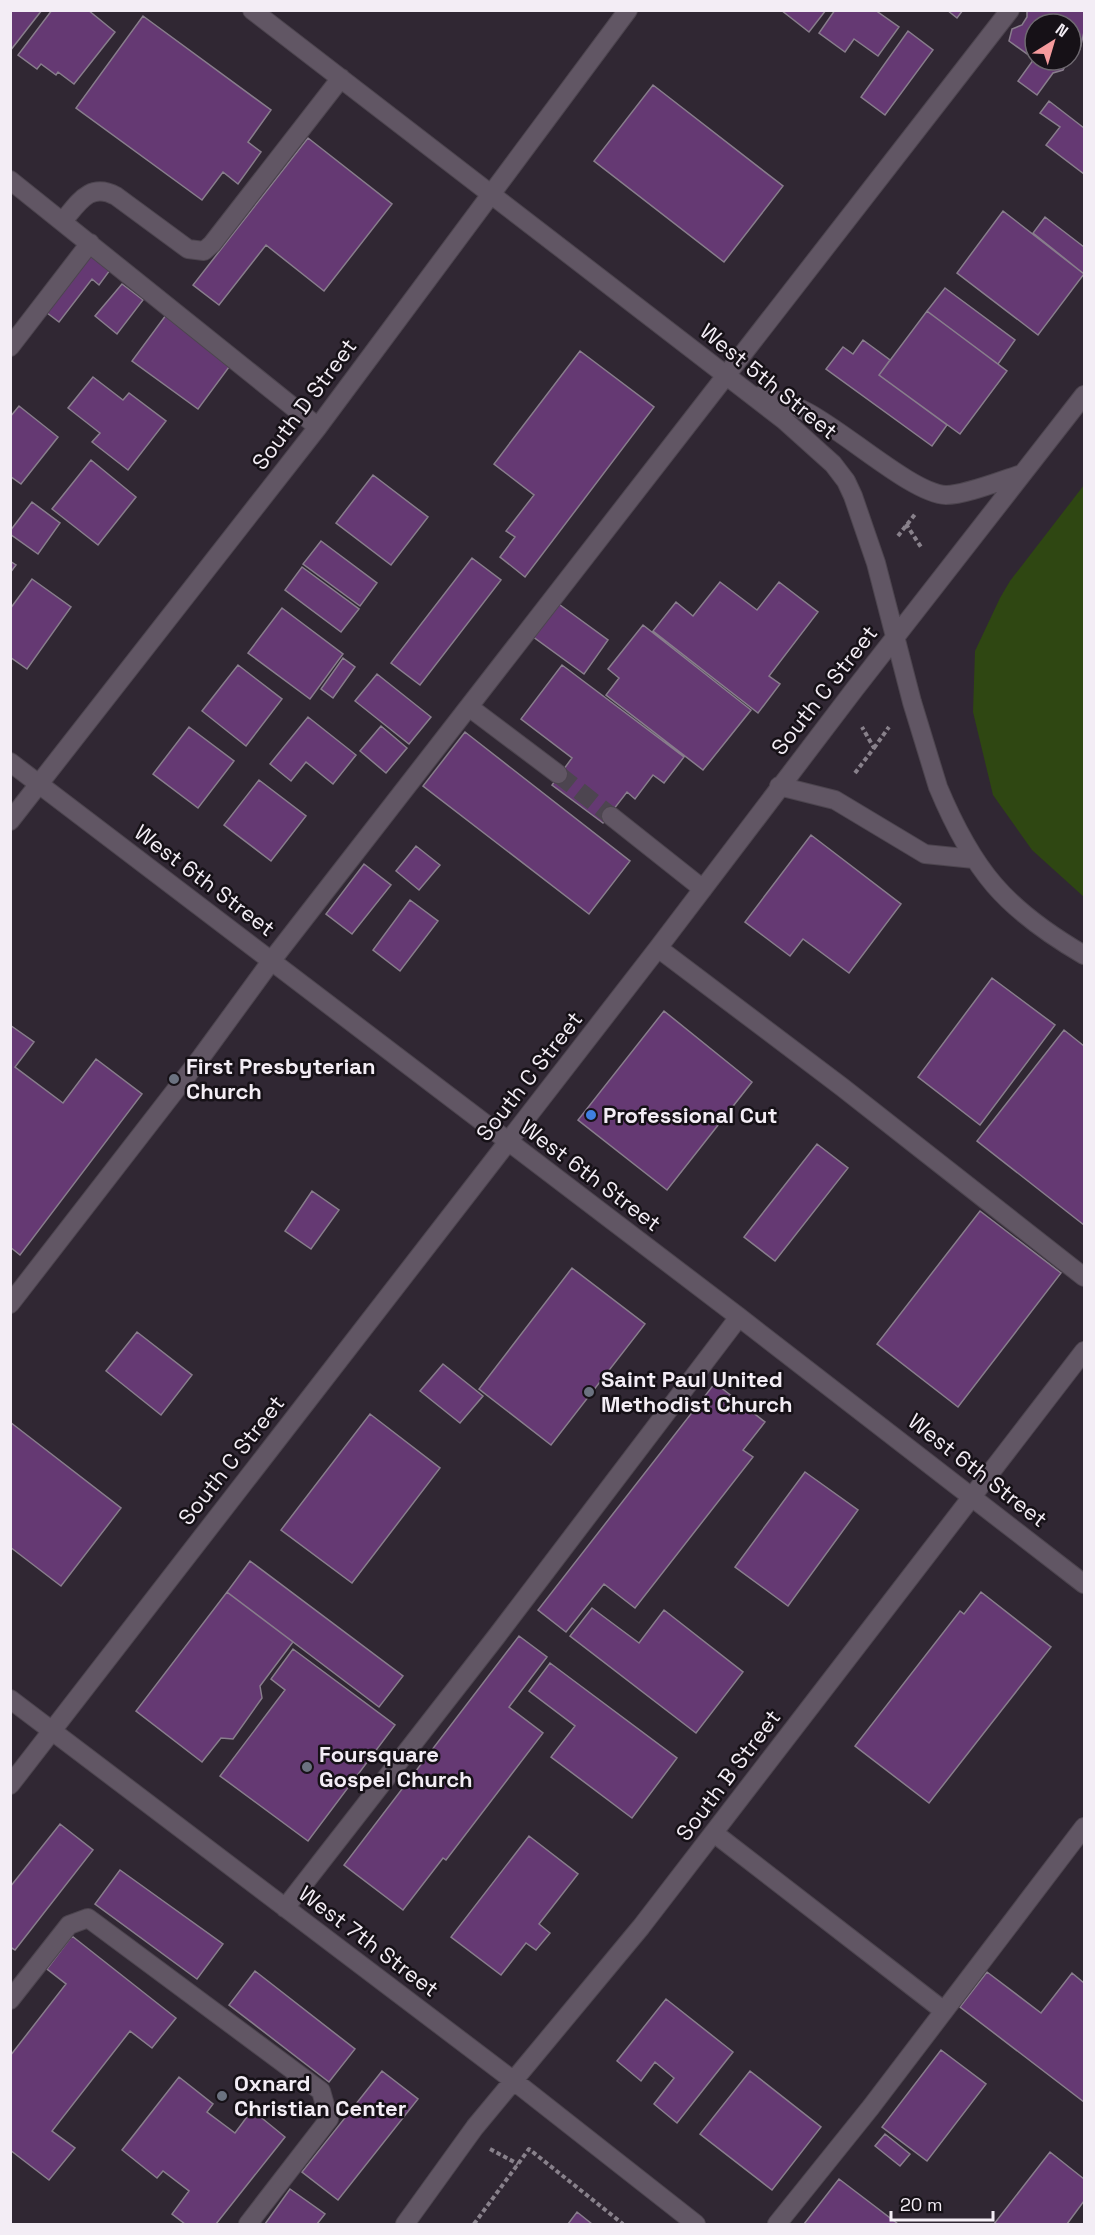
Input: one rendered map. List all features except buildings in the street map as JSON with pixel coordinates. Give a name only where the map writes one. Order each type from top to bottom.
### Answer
[{"type":"street","name":"West 5th Street","points":[[252,10],[748,392],[815,446],[846,481],[867,534],[912,702],[938,787],[954,825],[988,879],[1021,912],[1084,955]]},
{"type":"street","name":"South D Street","points":[[10,821],[318,427],[628,10]]},
{"type":"street","points":[[10,1304],[202,1056],[272,960],[1010,10]]},
{"type":"street","points":[[63,221],[78,203],[94,191],[104,190],[116,196],[188,249],[204,251],[212,244],[341,78]]},
{"type":"street","points":[[10,180],[318,427]]},
{"type":"street","points":[[10,347],[90,243]]},
{"type":"street","points":[[748,392],[803,410],[844,434],[903,476],[931,491],[945,495],[959,493],[1022,474]]},
{"type":"street","name":"South C Street","points":[[10,1785],[658,948],[779,786],[1084,395]]},
{"type":"street","points":[[469,707],[558,774]]},
{"type":"street","name":"West 6th Street","points":[[10,762],[973,1496],[1084,1584]]},
{"type":"street","points":[[779,786],[835,801],[925,854],[974,859]]},
{"type":"street","points":[[611,816],[703,889]]},
{"type":"street","points":[[658,948],[842,1087],[1084,1277]]},
{"type":"street","points":[[285,1908],[496,1637],[739,1317]]},
{"type":"street","name":"South B Street","points":[[405,2224],[475,2127],[633,1936],[714,1833],[1084,1351]]},
{"type":"street","name":"West 7th Street","points":[[10,1699],[514,2081],[696,2224]]},
{"type":"street","points":[[777,2224],[944,2011],[1084,1827]]},
{"type":"street","points":[[714,1833],[944,2011]]},
{"type":"street","points":[[10,2000],[69,1925],[88,1918],[321,2091],[329,2119],[248,2224]]},
{"type":"path","points":[[898,536],[916,512]]},
{"type":"path","points":[[906,524],[921,547]]},
{"type":"path","points":[[862,727],[874,748]]},
{"type":"path","points":[[855,773],[889,727]]},
{"type":"path","points":[[474,2224],[529,2150],[623,2224]]},
{"type":"green space","points":[[1084,485],[1084,897],[1032,850],[993,795],[973,712],[975,651],[1000,598],[1010,581]]},
{"type":"tunnel","points":[[558,774],[611,816]]},
{"type":"place","name":"First Presbyterian Church","points":[[174,1079]]},
{"type":"place","name":"Professional Cut","points":[[591,1115]]},
{"type":"place","name":"Saint Paul United Methodist Church","points":[[589,1392]]},
{"type":"place","name":"Foursquare Gospel Church","points":[[307,1767]]},
{"type":"place","name":"Oxnard Christian Center","points":[[222,2096]]}]
